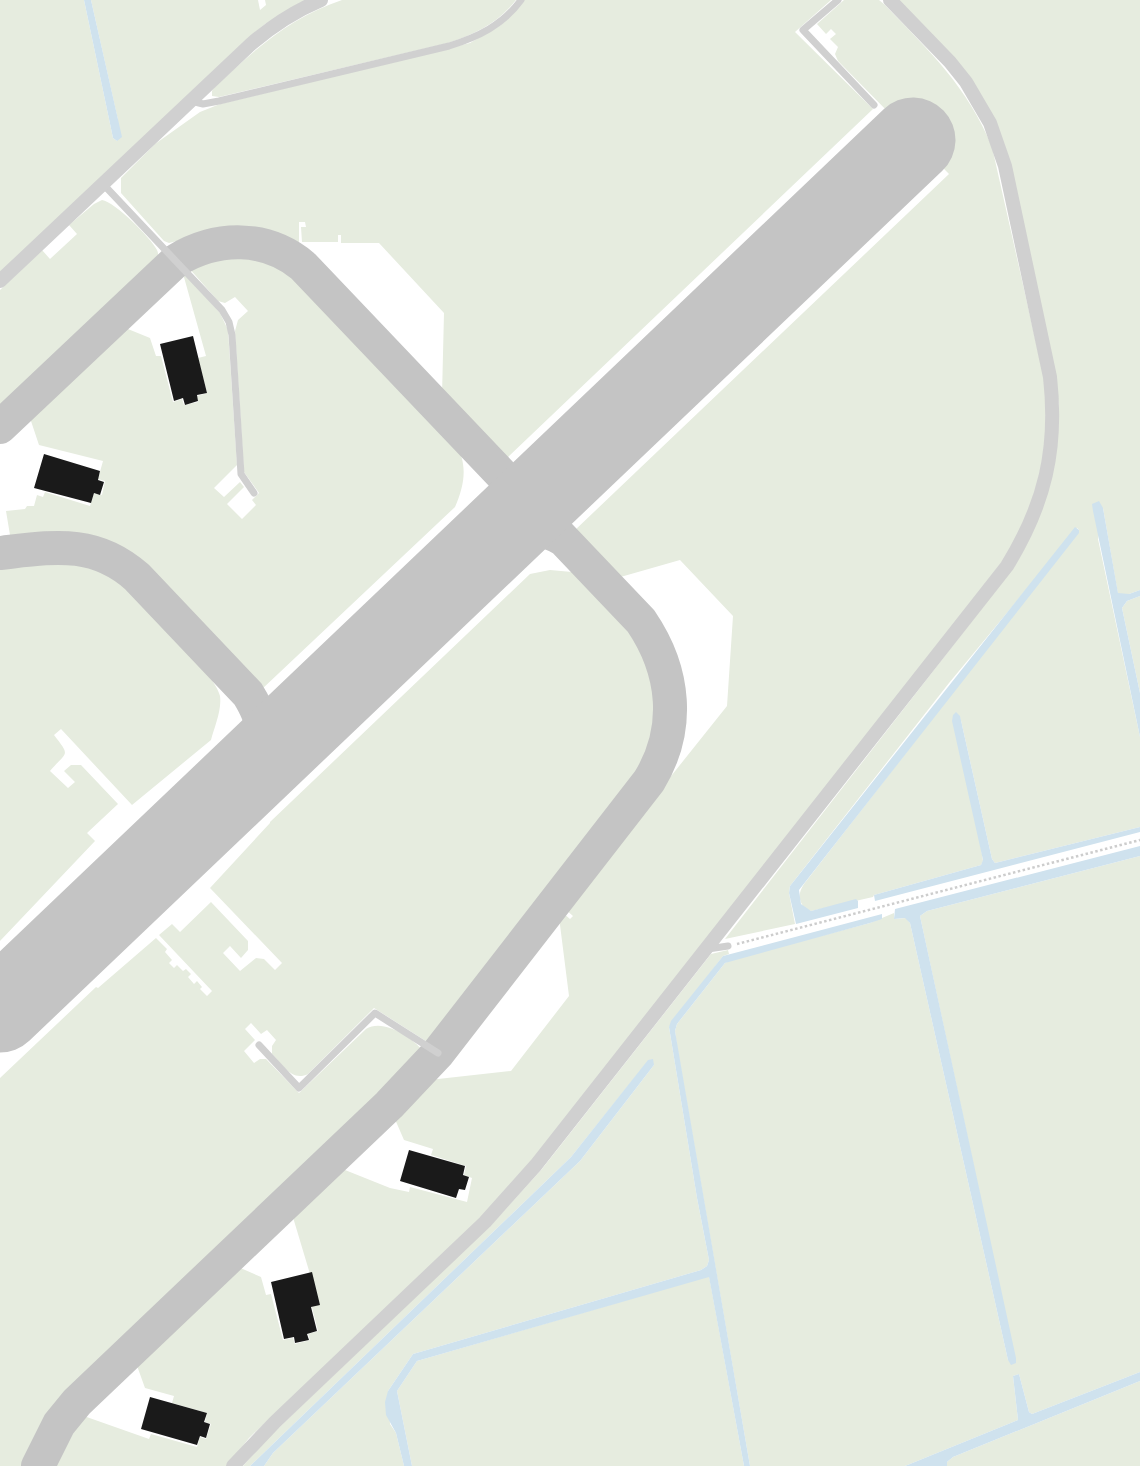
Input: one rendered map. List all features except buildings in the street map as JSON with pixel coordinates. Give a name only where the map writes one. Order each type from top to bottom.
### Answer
[{"type":"street","points":[[0,281],[268,29],[320,0]]},
{"type":"street","points":[[233,1466],[275,1422],[485,1222],[536,1165],[1006,566],[1023,540],[1034,516],[1046,477],[1053,426],[1050,377],[998,144],[990,123],[966,82],[950,62],[890,0]]},
{"type":"lane","points":[[190,101],[203,104],[219,101],[449,46],[485,32],[511,12],[521,0]]},
{"type":"lane","points":[[838,0],[804,30],[874,105]]},
{"type":"lane","points":[[103,184],[185,269],[222,310],[229,322],[232,335],[241,474],[254,493]]},
{"type":"lane","points":[[706,949],[728,946]]},
{"type":"lane","points":[[259,1045],[299,1088],[375,1013],[438,1053]]},
{"type":"path","points":[[728,946],[1140,840]]},
{"type":"shaded area","points":[[0,0],[84,0],[113,138],[117,141],[118,120],[91,0],[258,0],[260,10],[266,5],[265,0],[305,0],[265,24],[246,40],[0,273]]},
{"type":"shaded area","points":[[342,0],[516,0],[502,15],[486,27],[448,43],[219,97],[212,96],[214,88],[273,36],[305,16]]},
{"type":"shaded area","points":[[524,0],[831,0],[795,32],[873,109],[507,458],[499,453],[442,395],[444,313],[379,243],[341,243],[341,235],[338,235],[338,242],[302,242],[301,227],[306,227],[305,222],[299,222],[299,242],[291,242],[260,233],[217,231],[169,243],[164,241],[121,193],[121,178],[155,144],[200,112],[220,104],[470,43],[501,25]]},
{"type":"shaded area","points":[[844,0],[879,0],[885,5],[932,54],[959,88],[982,125],[992,147],[1044,378],[1046,404],[1046,428],[1040,474],[1025,518],[1015,539],[1002,562],[542,1149],[478,1221],[249,1438],[227,1466],[51,1466],[69,1429],[81,1415],[149,1439],[151,1434],[197,1447],[200,1437],[206,1439],[211,1424],[205,1422],[207,1413],[172,1403],[174,1396],[145,1388],[136,1363],[236,1266],[261,1277],[266,1295],[271,1294],[283,1340],[293,1338],[295,1344],[310,1340],[308,1334],[318,1331],[309,1296],[316,1294],[292,1214],[340,1168],[390,1188],[409,1192],[410,1187],[467,1202],[472,1178],[464,1175],[466,1166],[431,1155],[433,1149],[404,1140],[394,1117],[429,1080],[511,1071],[569,996],[559,917],[563,913],[570,919],[573,916],[565,909],[727,706],[733,616],[680,560],[617,578],[574,531],[949,174],[838,61],[835,54],[838,47],[830,39],[836,34],[831,29],[826,34],[817,24]]},
{"type":"shaded area","points":[[898,0],[1140,0],[1140,590],[1129,594],[1118,594],[1103,508],[1098,539],[1140,737],[1140,827],[995,863],[992,859],[960,716],[983,861],[981,865],[874,895],[873,897],[811,911],[805,909],[800,900],[800,893],[804,884],[1079,530],[1077,528],[949,683],[790,886],[789,893],[795,924],[725,939],[1014,567],[1025,548],[1042,509],[1057,448],[1059,404],[1004,143]]},
{"type":"shaded area","points":[[102,200],[108,202],[124,214],[148,237],[158,251],[156,261],[0,409],[0,290],[42,250],[50,259],[77,234],[69,225],[94,204]]},
{"type":"shaded area","points":[[225,255],[244,255],[261,258],[293,274],[455,442],[462,458],[464,474],[455,507],[261,690],[144,567],[118,549],[87,537],[63,535],[15,539],[10,535],[6,511],[34,506],[37,495],[43,497],[45,492],[90,506],[94,493],[102,495],[105,481],[98,479],[103,461],[39,445],[29,415],[123,327],[150,338],[156,356],[161,356],[173,402],[182,399],[184,405],[198,402],[197,396],[207,393],[198,358],[206,356],[182,270],[220,313],[228,330],[237,465],[214,488],[224,497],[240,482],[244,487],[227,504],[242,519],[256,505],[252,500],[259,493],[244,472],[235,331],[238,320],[248,311],[235,297],[225,303],[218,301],[188,267]]},
{"type":"shaded area","points":[[63,559],[86,562],[107,569],[133,591],[151,608],[204,669],[220,696],[220,707],[211,740],[132,805],[61,729],[54,735],[63,747],[65,754],[50,771],[68,788],[75,782],[64,771],[71,765],[81,765],[118,804],[87,833],[95,841],[0,941],[0,565]]},
{"type":"shaded area","points":[[550,570],[572,572],[584,578],[630,626],[647,655],[656,692],[656,729],[647,756],[635,778],[622,798],[429,1043],[374,1008],[308,1074],[297,1076],[288,1071],[272,1054],[272,1046],[276,1040],[267,1030],[261,1034],[251,1023],[245,1029],[255,1040],[244,1051],[254,1063],[260,1059],[266,1059],[299,1093],[366,1029],[373,1026],[389,1027],[405,1035],[423,1051],[376,1101],[64,1398],[42,1430],[26,1466],[0,1466],[0,1078],[96,987],[98,988],[156,938],[167,949],[165,952],[172,960],[169,963],[174,968],[177,965],[183,971],[186,969],[191,974],[188,977],[194,984],[197,981],[202,987],[200,989],[207,996],[212,991],[159,935],[172,924],[180,932],[211,902],[248,941],[248,950],[241,958],[230,946],[223,953],[240,971],[256,958],[264,959],[275,970],[282,963],[210,888],[270,822],[530,574]]},
{"type":"shaded area","points":[[1140,596],[1140,693],[1122,608],[1127,601]]},
{"type":"shaded area","points":[[1140,856],[1140,1372],[1032,1414],[1029,1412],[1019,1374],[1013,1376],[1018,1420],[905,1466],[750,1466],[677,1046],[675,1031],[677,1024],[725,963],[733,959],[870,923],[894,913],[894,919],[906,918],[910,923],[1008,1360],[1016,1363],[920,916],[927,911]]},
{"type":"shaded area","points":[[728,950],[729,954],[723,956],[669,1027],[709,1260],[707,1266],[701,1270],[413,1354],[388,1391],[390,1424],[396,1433],[404,1466],[264,1466],[273,1453],[580,1161],[654,1065],[648,1061],[571,1157],[250,1466],[243,1466],[268,1438],[493,1223],[542,1169],[711,954]]},
{"type":"shaded area","points":[[709,1276],[744,1466],[412,1466],[397,1391],[417,1361]]},
{"type":"shaded area","points":[[1140,1381],[1140,1466],[947,1466],[947,1462],[953,1457]]},
{"type":"water","points":[[84,0],[91,0],[122,137],[117,141],[113,138]]},
{"type":"water","points":[[1099,501],[1103,508],[1118,593],[1129,594],[1140,590],[1140,596],[1127,601],[1122,608],[1140,693],[1140,737],[1093,511],[1092,504]]},
{"type":"water","points":[[1075,527],[1079,530],[1079,533],[799,890],[801,904],[811,911],[856,899],[858,901],[858,908],[796,924],[789,893],[790,886]]},
{"type":"water","points":[[956,712],[960,716],[992,859],[995,863],[1140,827],[1140,832],[875,901],[874,895],[981,865],[983,860],[952,721],[953,715]]},
{"type":"water","points":[[1140,846],[1140,856],[927,911],[920,916],[1016,1358],[1016,1363],[1011,1365],[1008,1360],[910,923],[905,918],[894,919],[895,909]]},
{"type":"water","points":[[882,914],[882,919],[870,923],[725,963],[677,1024],[675,1031],[750,1466],[744,1466],[709,1277],[417,1361],[397,1391],[412,1466],[404,1466],[396,1433],[386,1415],[385,1402],[388,1391],[413,1354],[701,1270],[707,1266],[709,1260],[669,1027],[671,1021],[723,956]]},
{"type":"water","points":[[653,1059],[654,1065],[580,1161],[273,1453],[264,1466],[250,1466],[571,1157],[648,1060]]},
{"type":"water","points":[[1140,1372],[1140,1381],[953,1457],[947,1462],[947,1466],[905,1466],[1018,1420],[1013,1376],[1019,1374],[1029,1412],[1032,1414]]},
{"type":"taxiway","points":[[0,427],[177,260],[208,246],[225,243],[241,242],[273,249],[289,256],[303,266],[641,621],[661,660],[670,700],[666,741],[649,781],[438,1053],[389,1105],[77,1402],[59,1424],[38,1466]]},
{"type":"taxiway","points":[[493,540],[511,532],[528,529],[546,532],[564,540]]},
{"type":"taxiway","points":[[0,553],[72,548],[105,556],[137,577],[248,694],[255,707],[260,718],[262,737],[257,756],[243,778]]},
{"type":"runway","points":[[0,1010],[913,140]]}]
